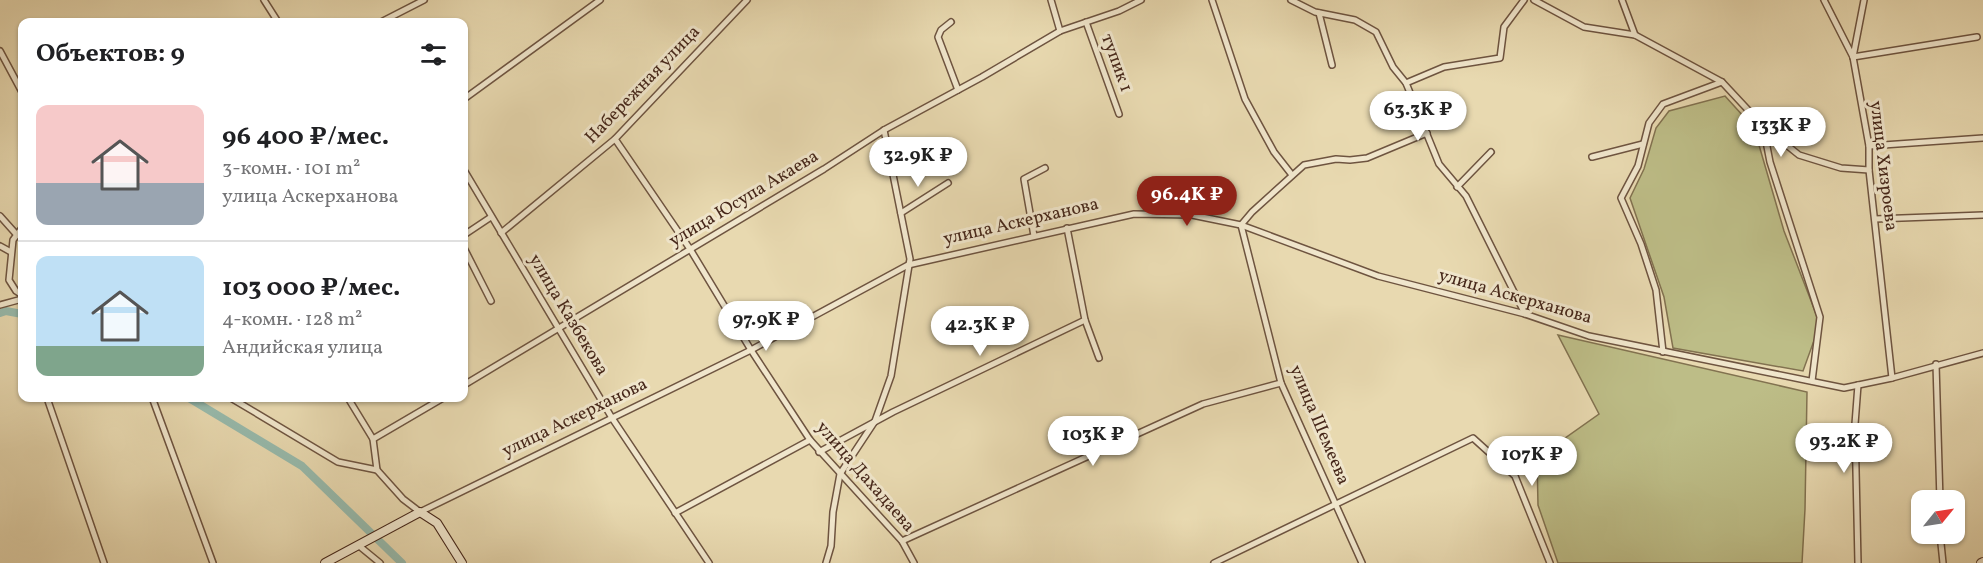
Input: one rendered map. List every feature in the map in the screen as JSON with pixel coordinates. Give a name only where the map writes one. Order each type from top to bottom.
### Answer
[{"type":"street","points":[[264,0],[275,18]]},
{"type":"street","points":[[389,18],[424,0]]},
{"type":"street","points":[[468,96],[600,0]]},
{"type":"street","name":"Набережная улица","points":[[501,233],[615,139],[747,0]]},
{"type":"street","points":[[1051,0],[1060,31]]},
{"type":"street","name":"улица Юсупа Акаева","points":[[468,383],[824,169],[884,130],[1060,31],[1119,11],[1142,0]]},
{"type":"street","points":[[1212,0],[1245,99],[1274,152],[1292,175]]},
{"type":"street","points":[[1291,0],[1319,13],[1355,20],[1376,32],[1392,67],[1406,83],[1439,164],[1466,196],[1526,314]]},
{"type":"street","points":[[1406,83],[1444,67],[1500,58],[1504,27],[1524,0]]},
{"type":"street","points":[[1534,0],[1584,27],[1635,35],[1722,82],[1763,126],[1799,155],[1841,168],[1869,170]]},
{"type":"street","points":[[1622,0],[1635,35]]},
{"type":"street","name":"улица Хизроева","points":[[1824,0],[1853,57],[1869,146],[1869,170],[1892,378]]},
{"type":"street","points":[[1864,0],[1853,57],[1977,37]]},
{"type":"street","points":[[1319,13],[1332,65]]},
{"type":"street","points":[[951,22],[941,30],[938,37],[958,90]]},
{"type":"street","name":"тупик 1","points":[[1086,22],[1119,114]]},
{"type":"street","points":[[0,51],[18,85]]},
{"type":"street","points":[[1663,352],[1656,290],[1641,244],[1621,198],[1638,166],[1649,123],[1663,104],[1722,82]]},
{"type":"street","points":[[1763,126],[1770,162],[1820,317],[1812,381]]},
{"type":"street","points":[[826,563],[831,546],[833,512],[840,474],[875,421],[891,376],[910,259],[884,130]]},
{"type":"street","points":[[1241,225],[1252,212],[1304,165],[1336,159],[1367,158],[1427,133]]},
{"type":"street","points":[[1869,146],[1983,138]]},
{"type":"street","name":"улица Дахадаева","points":[[615,139],[690,249],[751,350],[810,440],[902,541],[915,563]]},
{"type":"street","points":[[1592,157],[1643,144]]},
{"type":"street","points":[[1457,187],[1491,153]]},
{"type":"street","points":[[1034,236],[1024,179],[1045,168]]},
{"type":"street","name":"улица Казбекова","points":[[468,177],[612,418],[709,563]]},
{"type":"street","points":[[901,213],[948,183]]},
{"type":"street","name":"улица Аскерханова","points":[[325,563],[420,512],[751,350],[908,265],[1134,214],[1192,215],[1241,225],[1378,276],[1526,314],[1589,336],[1844,388],[1892,378],[1936,364],[1983,353]]},
{"type":"street","points":[[1875,219],[1983,215]]},
{"type":"street","points":[[0,216],[17,235],[13,240],[9,280],[18,293]]},
{"type":"street","points":[[468,232],[491,217]]},
{"type":"street","name":"улица Шемеева","points":[[1241,225],[1281,383],[1362,563]]},
{"type":"street","points":[[1067,228],[1085,320],[1099,358]]},
{"type":"street","points":[[0,246],[11,252]]},
{"type":"street","points":[[468,256],[491,301]]},
{"type":"street","points":[[0,305],[18,298]]},
{"type":"street","points":[[819,452],[875,421],[1085,320]]},
{"type":"street","points":[[1936,364],[1940,490]]},
{"type":"street","points":[[902,541],[1203,404],[1281,383]]},
{"type":"street","points":[[1858,385],[1855,424],[1858,563]]},
{"type":"street","points":[[48,402],[104,563]]},
{"type":"street","points":[[154,402],[213,563]]},
{"type":"street","points":[[238,402],[338,462],[377,470]]},
{"type":"street","points":[[350,402],[373,439],[377,470],[403,499],[437,523],[462,563]]},
{"type":"street","points":[[373,439],[436,402]]},
{"type":"street","points":[[1214,563],[1473,438],[1515,476],[1550,563]]},
{"type":"street","points":[[675,513],[810,440]]},
{"type":"street","points":[[361,543],[380,563]]},
{"type":"street","points":[[1941,544],[1942,563]]},
{"type":"green space","points":[[1725,96],[1754,128],[1784,231],[1820,324],[1803,371],[1673,348],[1664,297],[1630,198],[1644,169],[1656,128],[1669,111]]},
{"type":"green space","points":[[1558,335],[1807,392],[1802,563],[1558,563],[1538,505],[1537,458],[1599,414]]},
{"type":"waterway","points":[[0,313],[6,311],[18,313]]},
{"type":"waterway","points":[[196,402],[302,466],[402,563]]}]
